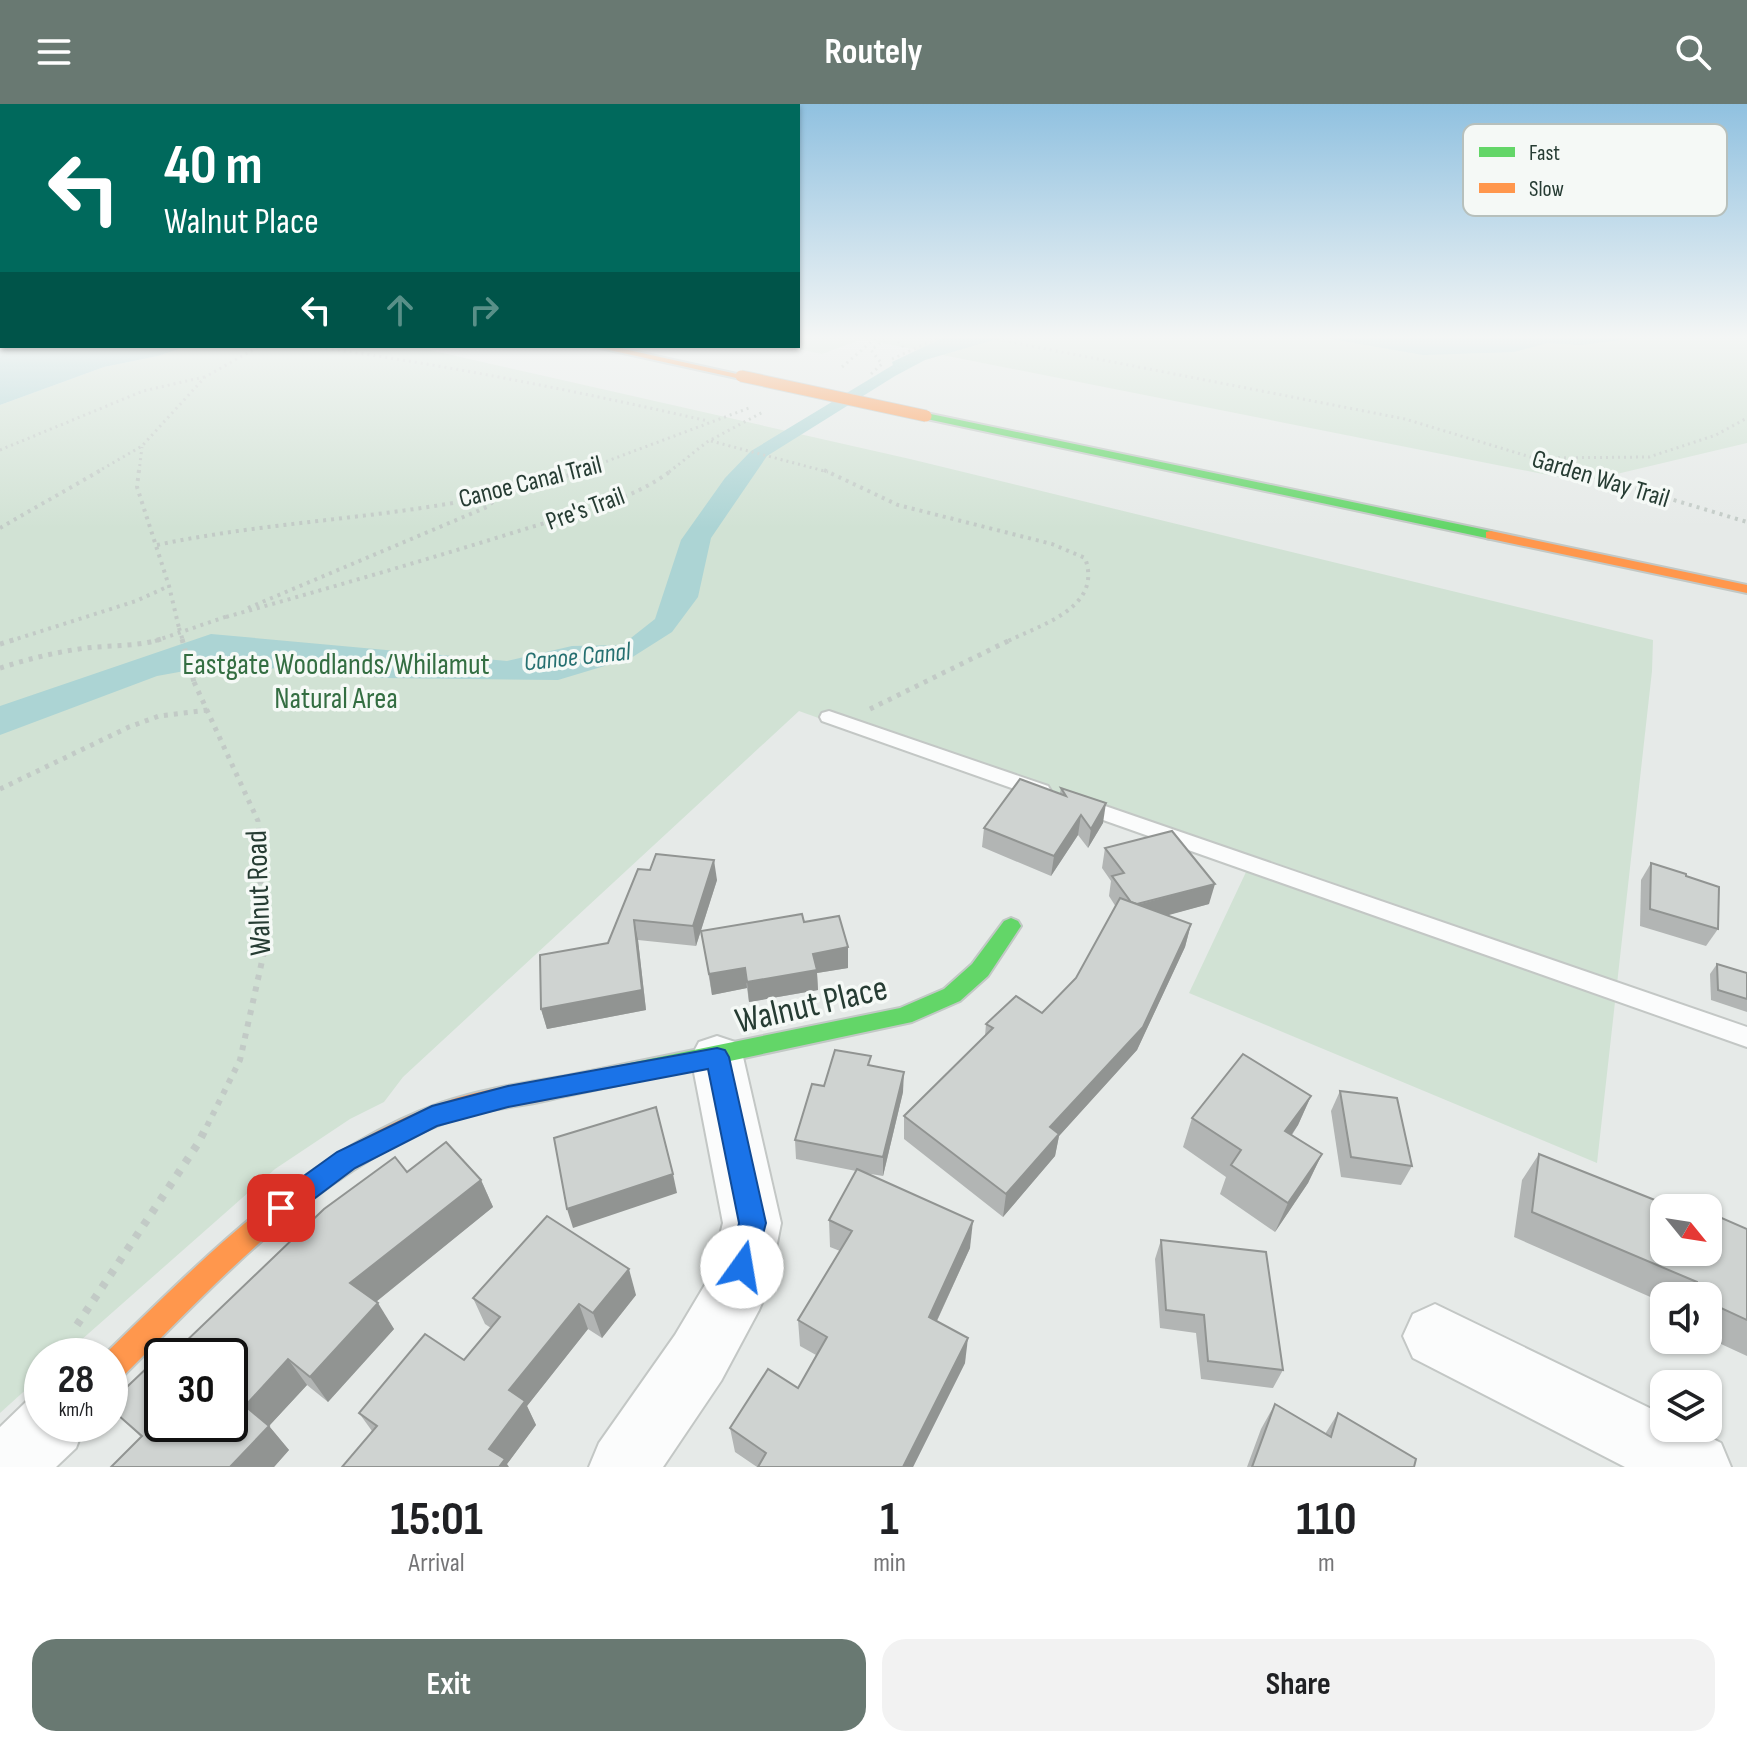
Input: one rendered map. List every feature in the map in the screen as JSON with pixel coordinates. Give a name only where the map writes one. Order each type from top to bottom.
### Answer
[{"type":"main road","points":[[855,401],[1747,589]]},
{"type":"main road","name":"Walnut Place","points":[[128,1352],[260,1224],[346,1160],[432,1117],[508,1097],[717,1057],[904,1016],[952,995],[980,970],[1011,926]]},
{"type":"street","points":[[623,1467],[698,1358],[737,1289],[752,1223],[717,1057]]},
{"type":"street","points":[[1435,1336],[1697,1467]]},
{"type":"street","points":[[7,1467],[33,1442]]},
{"type":"lane","points":[[837,720],[1747,1037]]},
{"type":"path","points":[[0,450],[120,401]]},
{"type":"path","points":[[0,528],[142,446],[183,401]]},
{"type":"path","points":[[620,401],[711,421]]},
{"type":"path","name":"Garden Way Trail","points":[[1316,401],[1380,413],[1747,522]]},
{"type":"path","name":"Canoe Canal Trail","points":[[157,545],[284,521],[504,493],[614,459],[755,407]]},
{"type":"path","name":"Pre's Trail","points":[[0,668],[39,656],[87,648],[146,644],[600,505],[660,479],[709,441],[769,410]]},
{"type":"path","points":[[1531,458],[1649,457],[1716,435],[1747,418]]},
{"type":"path","points":[[709,441],[821,468],[874,496],[909,508],[977,523],[1070,550],[1085,558],[1091,581],[1084,595],[1069,611],[837,720]]},
{"type":"path","name":"Walnut Road","points":[[69,1338],[197,1145],[240,1060],[264,952],[258,821],[194,682],[169,586],[137,487],[142,446]]},
{"type":"path","points":[[223,618],[487,507],[504,493]]},
{"type":"path","points":[[0,644],[136,601],[169,586]]},
{"type":"path","points":[[0,789],[129,727],[159,716],[208,710]]},
{"type":"green space","name":"Eastgate Woodlands/Whilamut Natural Area","points":[[12,401],[653,401],[910,459],[1653,640],[1597,1163],[1189,993],[1246,872],[799,711],[403,1077],[384,1102],[350,1119],[275,1169],[83,1338],[24,1338],[24,1391],[0,1413],[0,405]]},
{"type":"green space","points":[[1173,401],[1747,401],[1747,443],[1583,482]]},
{"type":"water","name":"Canoe Canal","points":[[834,401],[856,401],[767,456],[711,538],[698,597],[672,632],[631,658],[558,680],[384,678],[223,664],[157,676],[0,735],[0,706],[211,634],[507,661],[572,646],[622,645],[655,619],[681,540],[725,478],[751,451]]},
{"type":"building","points":[[1020,779],[1066,796],[1061,788],[1106,803],[1091,829],[1081,815],[1054,856],[984,828]]},
{"type":"building","points":[[1172,831],[1215,884],[1137,904],[1131,902],[1112,876],[1124,873],[1105,848]]},
{"type":"building","points":[[656,854],[714,860],[693,926],[634,920],[642,990],[541,1009],[540,955],[608,943],[638,869],[650,870]]},
{"type":"building","points":[[1651,863],[1719,887],[1718,929],[1650,909]]},
{"type":"building","points":[[1120,898],[1191,924],[1143,1027],[1050,1127],[1059,1134],[1006,1194],[904,1116],[993,1028],[986,1024],[1016,996],[1042,1013],[1076,978]]},
{"type":"building","points":[[802,914],[804,922],[839,916],[848,947],[813,954],[817,970],[747,982],[745,968],[709,974],[701,931]]},
{"type":"building","points":[[1717,964],[1747,973],[1747,999],[1718,990]]},
{"type":"building","points":[[835,1050],[871,1056],[868,1065],[904,1072],[883,1157],[795,1140],[812,1084],[824,1086]]},
{"type":"building","points":[[1243,1054],[1311,1096],[1285,1131],[1322,1154],[1288,1203],[1231,1165],[1241,1150],[1192,1118]]},
{"type":"building","points":[[1340,1091],[1397,1098],[1412,1166],[1351,1157]]},
{"type":"building","points":[[656,1107],[673,1174],[567,1209],[554,1138]]},
{"type":"building","points":[[446,1142],[481,1180],[350,1283],[378,1303],[310,1377],[288,1359],[248,1403],[248,1338],[189,1338],[324,1209],[395,1157],[407,1172]]},
{"type":"building","points":[[1539,1154],[1650,1198],[1650,1262],[1532,1212]]},
{"type":"building","points":[[857,1169],[973,1221],[929,1317],[968,1338],[903,1467],[758,1467],[766,1453],[730,1428],[768,1369],[798,1388],[827,1337],[798,1320],[852,1231],[829,1220]]},
{"type":"building","points":[[547,1216],[629,1269],[593,1313],[579,1304],[509,1390],[525,1401],[489,1449],[505,1459],[499,1467],[342,1467],[377,1426],[359,1413],[425,1334],[464,1360],[500,1317],[473,1298]]},
{"type":"building","points":[[1722,1218],[1747,1229],[1747,1320],[1722,1308],[1722,1282],[1697,1282],[1659,1266],[1722,1266]]},
{"type":"building","points":[[1161,1240],[1266,1252],[1283,1370],[1208,1361],[1204,1315],[1166,1310]]},
{"type":"building","points":[[144,1371],[144,1442],[248,1442],[248,1408],[269,1426],[230,1467],[111,1467],[142,1436],[128,1424],[128,1386]]},
{"type":"building","points":[[1275,1404],[1331,1437],[1338,1413],[1416,1459],[1414,1467],[1252,1467]]},
{"type":"traffic: fast","points":[[926,416],[1491,535]]},
{"type":"traffic: fast","points":[[566,1086],[904,1016],[952,995],[980,970],[1011,926]]},
{"type":"traffic: slow","points":[[855,401],[926,416]]},
{"type":"traffic: slow","points":[[1491,535],[1747,589]]},
{"type":"traffic: slow","points":[[128,1351],[258,1228],[339,1167],[383,1141],[446,1112],[497,1098],[566,1086]]},
{"type":"route","points":[[281,1208],[346,1160],[432,1117],[508,1097],[717,1057],[752,1223],[742,1267]]}]
